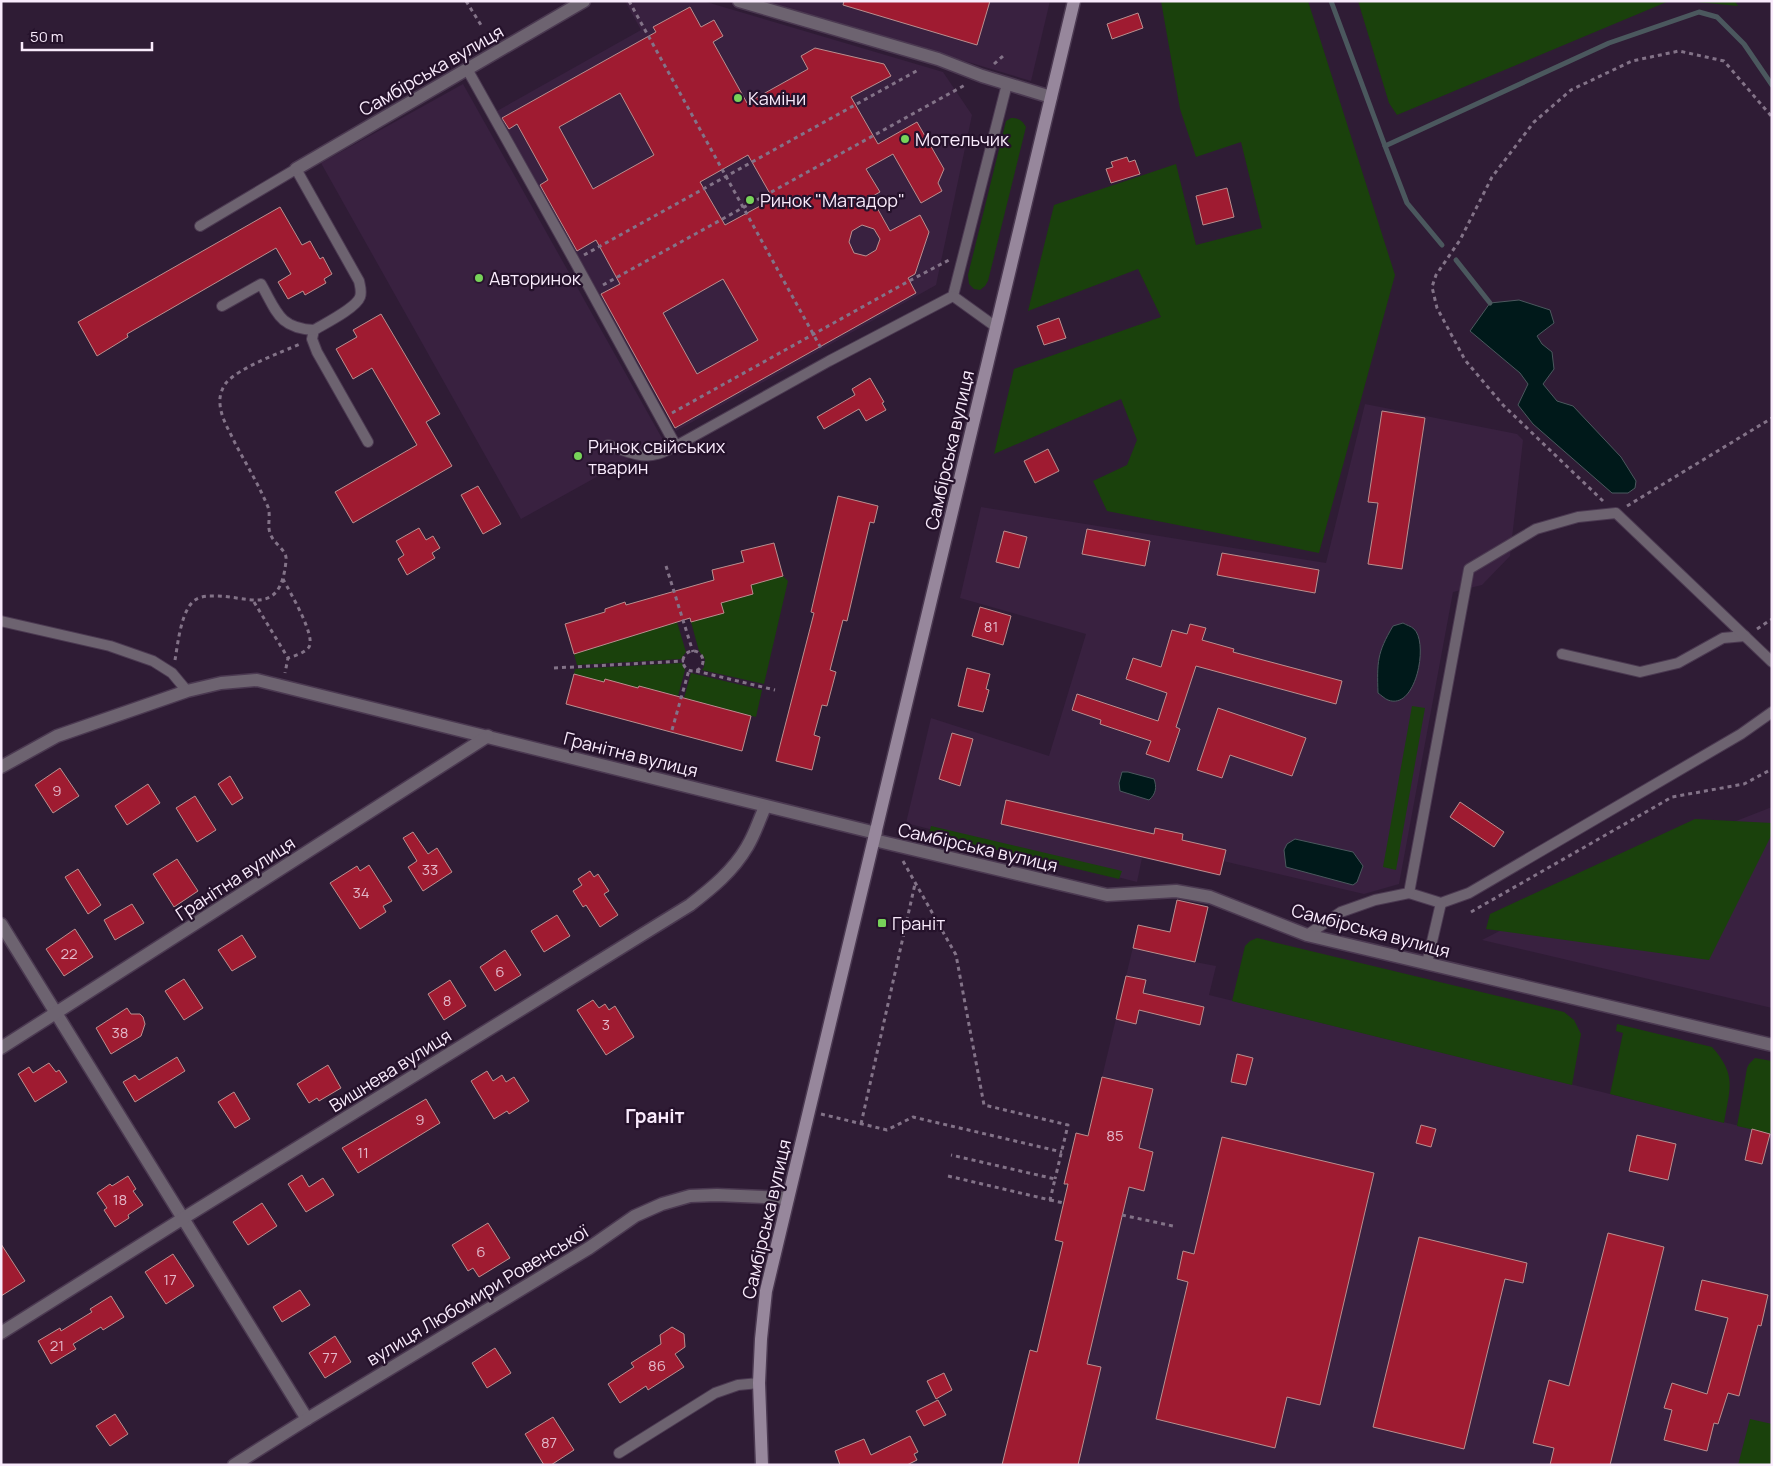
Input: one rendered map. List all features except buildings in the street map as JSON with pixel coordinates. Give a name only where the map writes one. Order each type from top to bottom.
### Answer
[{"type":"main road","name":"Самбірська вулиця","points":[[762,1465],[759,1383],[766,1291],[1074,1]]},
{"type":"street","name":"Самбірська вулиця","points":[[296,169],[584,1]]},
{"type":"street","points":[[739,1],[770,6],[938,58],[982,76],[1051,97]]},
{"type":"street","name":"Гранітна вулиця","points":[[1,767],[57,736],[187,691],[221,682],[257,680],[488,736],[875,837]]},
{"type":"street","name":"Гранітна вулиця","points":[[1,1048],[488,736]]},
{"type":"street","name":"Вишнева вулиця","points":[[1,1333],[690,905],[713,888],[734,867],[748,845],[764,807]]},
{"type":"street","name":"Самбірська вулиця","points":[[875,837],[894,845],[1107,895],[1176,891],[1210,897],[1307,935],[1772,1045]]},
{"type":"street","points":[[1,924],[307,1419]]},
{"type":"street","name":"вулиця Любомири Ровенської","points":[[234,1465],[589,1248],[635,1216],[662,1204],[690,1196],[788,1198]]},
{"type":"lane","points":[[467,69],[676,446]]},
{"type":"lane","points":[[608,444],[633,453],[647,455],[657,454],[676,446],[828,361],[953,296],[1007,84]]},
{"type":"lane","points":[[200,226],[296,169],[359,281],[361,290],[360,298],[353,306],[313,334]]},
{"type":"lane","points":[[222,306],[261,284],[279,316],[285,322],[313,334]]},
{"type":"lane","points":[[953,296],[996,327]]},
{"type":"lane","points":[[313,334],[317,352],[368,442]]},
{"type":"lane","points":[[1409,893],[1469,569],[1536,529],[1578,517],[1616,513],[1772,662]]},
{"type":"lane","points":[[1,621],[110,646],[153,660],[172,673],[187,691]]},
{"type":"lane","points":[[1562,654],[1640,672],[1678,663],[1723,638],[1745,636]]},
{"type":"lane","points":[[1307,935],[1341,912],[1375,900],[1409,893],[1441,903],[1469,893],[1741,734],[1772,712]]},
{"type":"lane","points":[[1427,963],[1441,903]]},
{"type":"lane","points":[[619,1453],[715,1393],[738,1385],[759,1383]]},
{"type":"path","points":[[466,1],[480,25]]},
{"type":"path","points":[[629,1],[828,361]]},
{"type":"path","points":[[1772,117],[1724,61],[1679,51],[1632,61],[1571,90],[1534,122],[1492,176],[1460,240],[1436,275],[1432,287],[1438,308],[1465,360],[1503,405],[1616,513],[1772,418]]},
{"type":"path","points":[[591,291],[982,76],[1003,56]]},
{"type":"path","points":[[574,260],[938,58]]},
{"type":"path","points":[[661,419],[963,253]]},
{"type":"path","points":[[172,673],[184,615],[194,600],[203,596],[222,595],[261,602],[269,599],[280,586],[287,560],[285,554],[271,538],[269,509],[225,423],[220,402],[225,384],[231,378],[313,334]]},
{"type":"path","points":[[666,566],[692,652]]},
{"type":"path","points":[[282,578],[307,626],[310,642],[310,647],[306,651],[288,658]]},
{"type":"path","points":[[254,601],[288,658],[282,687]]},
{"type":"path","points":[[1745,636],[1772,620]]},
{"type":"path","points":[[696,671],[702,666],[703,659],[700,654],[692,652],[685,656],[684,661],[684,665],[689,670],[775,690]]},
{"type":"path","points":[[554,668],[684,661]]},
{"type":"path","points":[[672,730],[689,670]]},
{"type":"path","points":[[1471,912],[1672,797],[1744,784],[1772,769]]},
{"type":"path","points":[[894,845],[956,955],[984,1105],[1068,1125],[1050,1200]]},
{"type":"path","points":[[861,1124],[915,884]]},
{"type":"path","points":[[809,1112],[887,1130],[913,1117],[1062,1152]]},
{"type":"path","points":[[952,1155],[1055,1179]]},
{"type":"path","points":[[948,1176],[1064,1203]]},
{"type":"path","points":[[1122,1215],[1173,1226]]},
{"type":"shaded area","name":"Ринок \"Матадор\"","points":[[625,1],[703,1],[943,72],[972,115],[936,285],[676,431],[497,111],[641,30]]},
{"type":"shaded area","points":[[764,1],[1050,1],[1031,81]]},
{"type":"shaded area","name":"Авторинок","points":[[463,84],[663,440],[521,519],[321,163]]},
{"type":"shaded area","points":[[1519,300],[1550,310],[1554,323],[1537,336],[1542,344],[1552,352],[1554,369],[1543,384],[1557,401],[1573,406],[1621,457],[1636,481],[1635,488],[1628,493],[1612,493],[1533,424],[1518,405],[1528,384],[1520,373],[1470,331],[1490,303]]},
{"type":"shaded area","points":[[1365,404],[1517,434],[1523,440],[1510,556],[1482,585],[1453,592],[1399,884],[1364,894],[1223,861],[1219,876],[1142,858],[1137,882],[906,823],[931,718],[1049,756],[1086,634],[960,598],[981,507],[1326,563]]},
{"type":"shaded area","points":[[1403,623],[1414,629],[1418,637],[1420,661],[1417,674],[1406,696],[1398,701],[1388,700],[1378,693],[1379,658],[1393,626]]},
{"type":"shaded area","points":[[1122,772],[1154,779],[1155,790],[1151,798],[1149,800],[1120,791],[1119,783]]},
{"type":"shaded area","points":[[1772,807],[1772,1008],[1482,940],[1649,855]]},
{"type":"shaded area","points":[[1295,839],[1353,852],[1363,866],[1357,882],[1353,885],[1286,867],[1284,850],[1287,844]]},
{"type":"shaded area","points":[[1177,900],[1208,907],[1195,962],[1216,966],[1209,995],[1772,1134],[1772,1465],[1002,1465],[1030,1350],[1037,1351],[1063,1242],[1055,1240],[1068,1185],[1064,1184],[1076,1133],[1088,1136],[1133,947],[1169,932]]},
{"type":"green space","points":[[1161,1],[1308,1],[1395,275],[1319,553],[1107,511],[1093,481],[1127,465],[1137,440],[1121,399],[994,454],[1014,369],[1161,317],[1138,269],[1028,311],[1054,205],[1176,164],[1196,245],[1262,228],[1241,142],[1196,157],[1180,109]]},
{"type":"green space","points":[[1358,1],[1669,1],[1397,115],[1389,103]]},
{"type":"green space","points":[[1687,1],[1735,1],[1738,6]]},
{"type":"green space","points":[[1011,118],[1020,120],[1026,127],[988,281],[980,290],[974,289],[969,284],[968,275],[1006,121]]},
{"type":"green space","points":[[783,576],[788,581],[764,684],[702,670],[705,659],[699,651],[691,622],[723,613],[721,603],[753,594],[751,585]]},
{"type":"green space","points":[[677,622],[686,652],[681,659],[577,665],[574,654]]},
{"type":"green space","points":[[682,663],[685,670],[678,696],[639,686],[638,688],[604,682],[574,674],[575,669]]},
{"type":"green space","points":[[691,673],[762,690],[756,717],[684,698]]},
{"type":"green space","points":[[1412,706],[1425,708],[1396,870],[1383,867]]},
{"type":"green space","points":[[1695,819],[1772,823],[1772,834],[1709,960],[1486,929],[1490,914]]},
{"type":"green space","points":[[931,826],[1122,871],[1119,879],[929,834]]},
{"type":"green space","points":[[1257,938],[1564,1012],[1574,1020],[1581,1034],[1572,1085],[1232,1001],[1245,946]]},
{"type":"green space","points":[[1617,1024],[1712,1047],[1725,1066],[1730,1082],[1724,1123],[1610,1094],[1623,1033],[1616,1031]]},
{"type":"green space","points":[[1755,1058],[1772,1061],[1772,1134],[1737,1126],[1747,1068]]},
{"type":"green space","points":[[1750,1419],[1772,1424],[1772,1465],[1738,1465]]},
{"type":"waterway","points":[[1331,1],[1385,146],[1609,43],[1699,12],[1717,17],[1744,44],[1772,85]]},
{"type":"waterway","points":[[1385,146],[1407,203],[1442,245]]},
{"type":"waterway","points":[[1456,260],[1490,303]]},
{"type":"place","name":"Каміни","points":[[738,98]]},
{"type":"place","name":"Мотельчик","points":[[905,139]]},
{"type":"place","name":"Ринок \"Матадор\"","points":[[750,200]]},
{"type":"place","name":"Авторинок","points":[[479,278]]},
{"type":"place","name":"Ринок свійських тварин","points":[[578,456]]},
{"type":"place","name":"Граніт","points":[[882,923]]},
{"type":"district","name":"Граніт","points":[[655,1116]]}]
